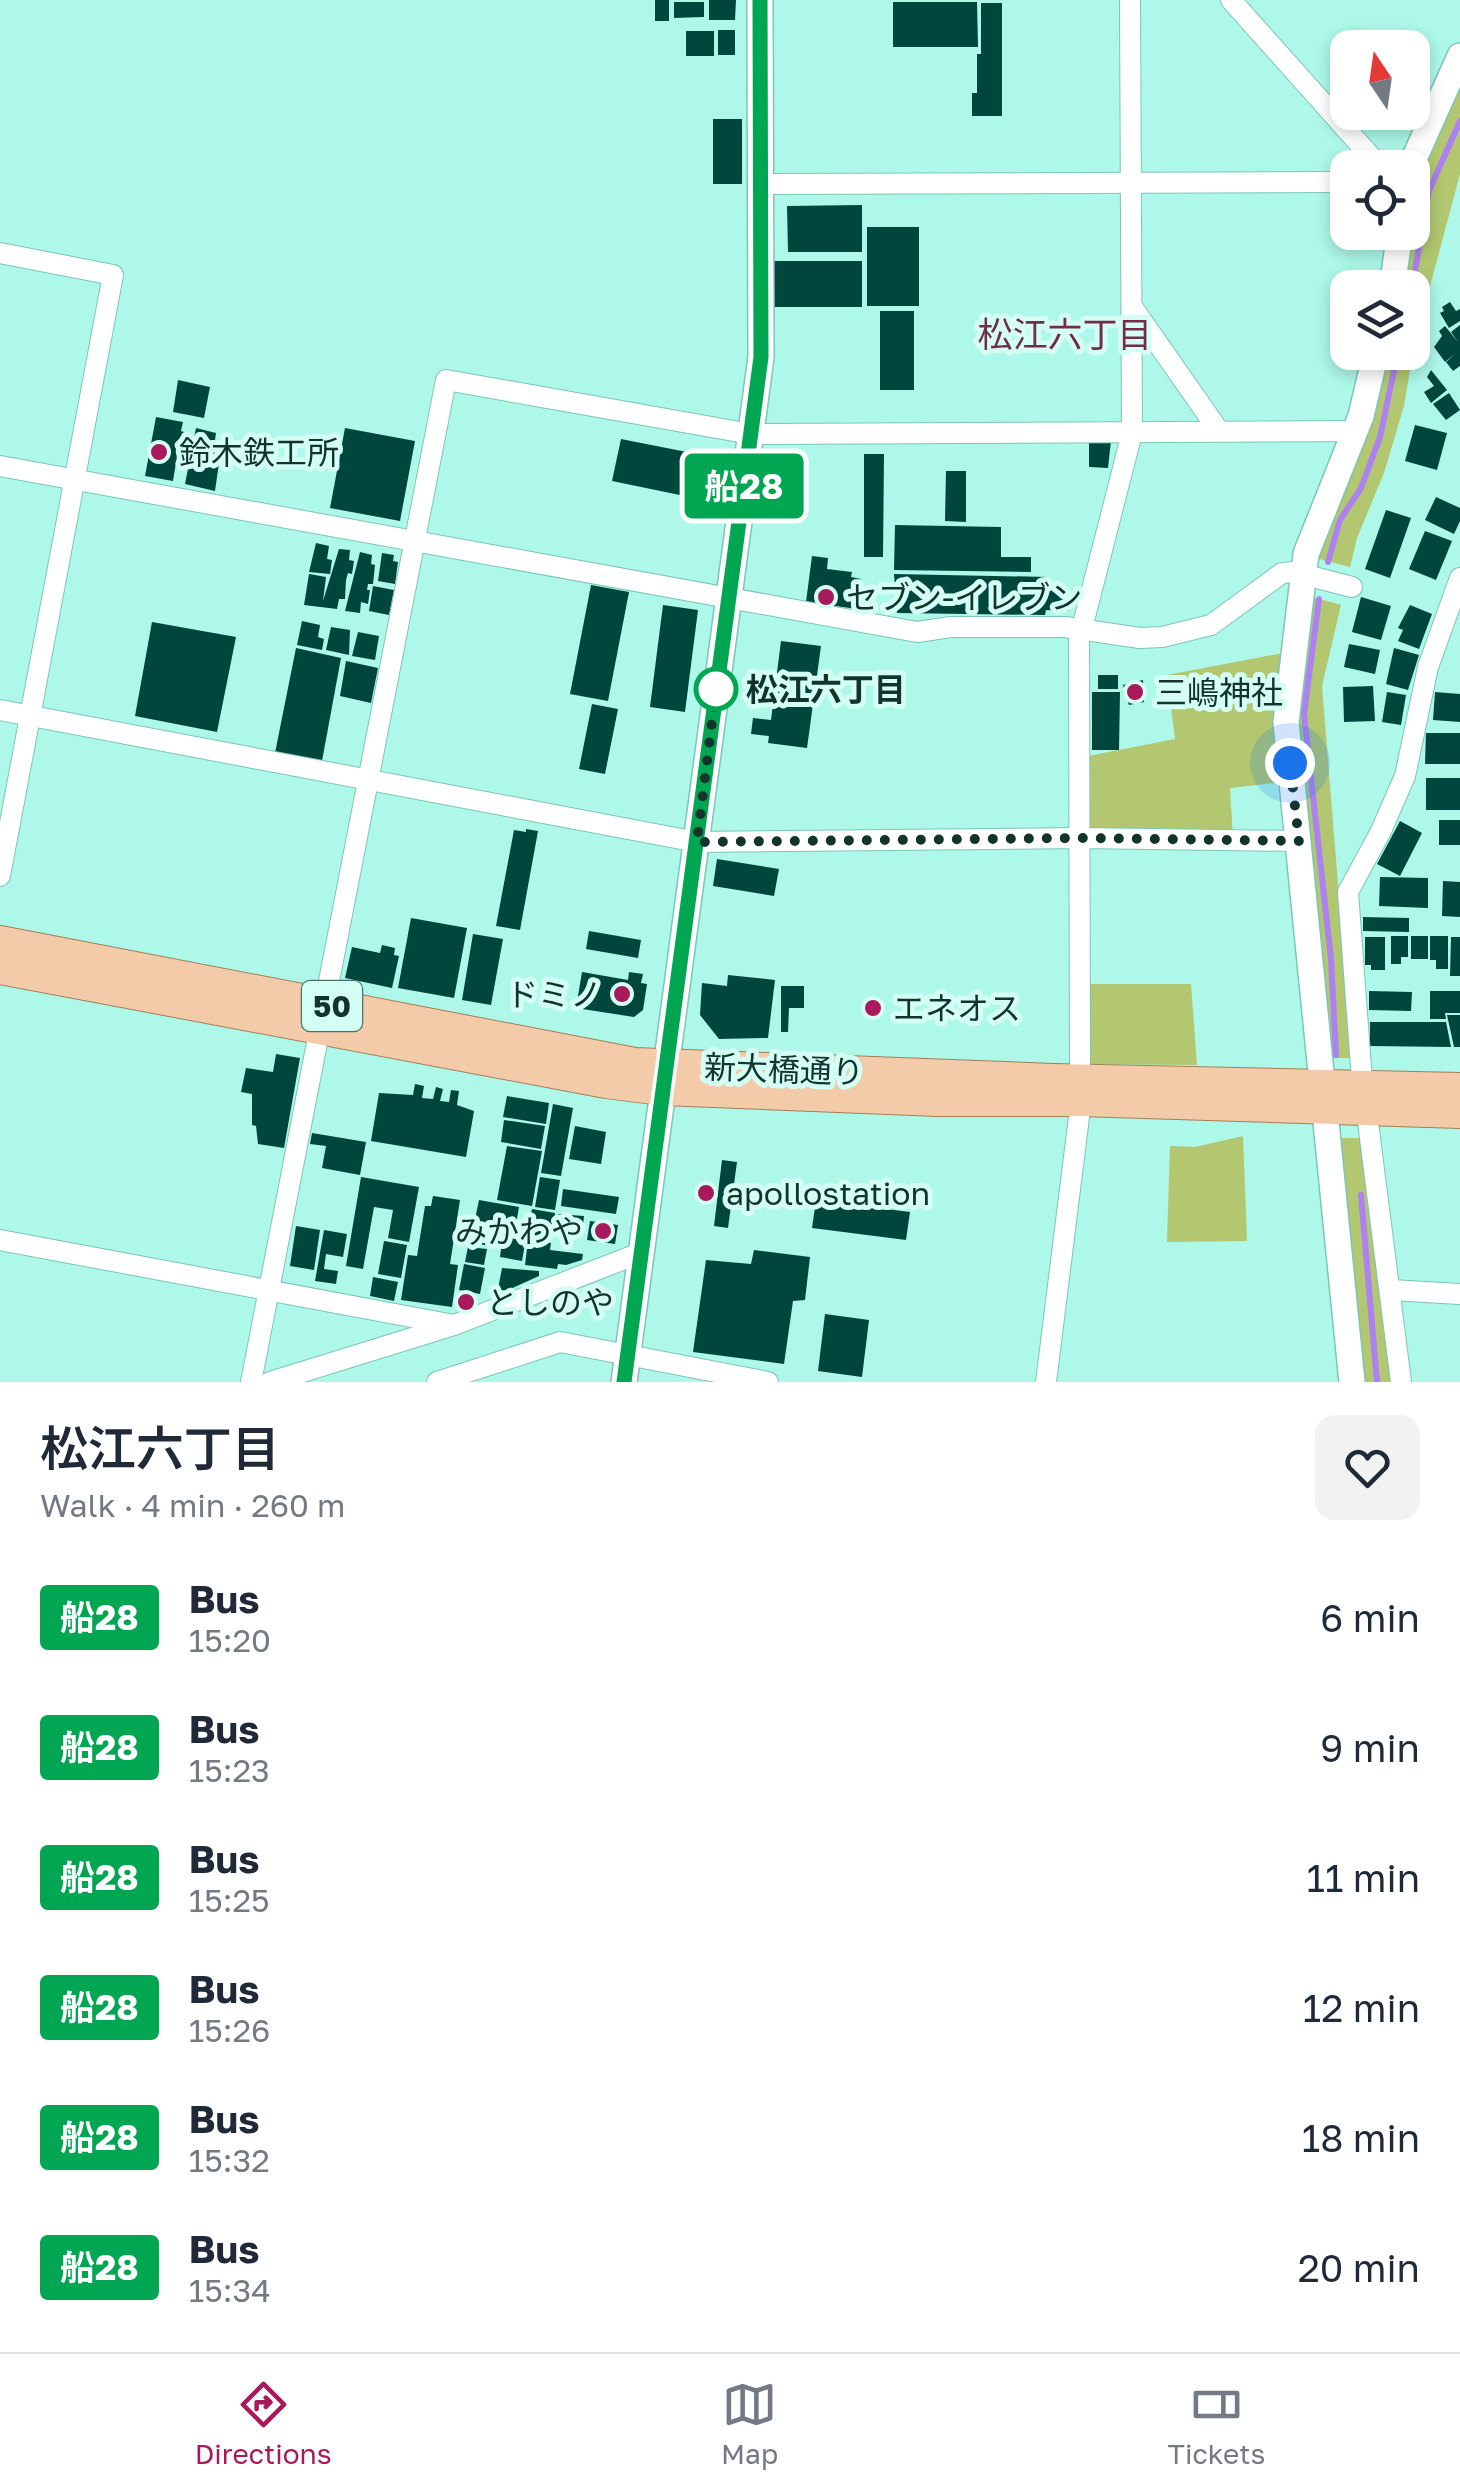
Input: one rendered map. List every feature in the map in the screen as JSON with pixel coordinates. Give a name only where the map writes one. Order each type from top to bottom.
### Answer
[{"type":"main road","name":"新大橋通り","points":[[0,941],[322,1016]]},
{"type":"main road","name":"新大橋通り","points":[[0,969],[609,1060],[663,1078],[1366,1099],[1460,1113]]},
{"type":"main road","name":"新大橋通り","points":[[1366,1099],[1460,1088]]},
{"type":"street","points":[[624,1382],[761,357],[760,0]]},
{"type":"street","points":[[1046,1382],[1081,1090],[1078,640],[1132,433],[1130,0]]},
{"type":"street","points":[[1231,0],[1365,150]]},
{"type":"street","points":[[1418,150],[1460,56]]},
{"type":"street","points":[[762,184],[1330,182]]},
{"type":"street","points":[[0,253],[113,275],[0,876]]},
{"type":"street","points":[[1133,308],[1218,432]]},
{"type":"street","points":[[1352,1382],[1286,722],[1312,534],[1355,431],[1371,370]]},
{"type":"street","points":[[252,1382],[446,380],[751,434],[1355,431]]},
{"type":"street","points":[[0,466],[917,632],[951,627],[1082,629],[1162,638],[1211,625],[1274,575],[1304,574],[1352,586]]},
{"type":"street","points":[[1348,892],[1382,830],[1405,776],[1428,666],[1458,585]]},
{"type":"street","points":[[0,710],[697,842],[1079,838],[1299,841]]},
{"type":"street","points":[[1344,866],[1366,1099],[1401,1382]]},
{"type":"street","points":[[0,1240],[454,1325]]},
{"type":"street","points":[[270,1382],[454,1325],[640,1253]]},
{"type":"street","points":[[1391,1290],[1460,1294]]},
{"type":"street","points":[[437,1382],[560,1342],[768,1382]]},
{"type":"green space","points":[[1460,78],[1460,174],[1430,286],[1430,270],[1403,270],[1406,250],[1430,250],[1428,150]]},
{"type":"green space","points":[[1379,370],[1410,370],[1384,473],[1357,538],[1350,567],[1315,558]]},
{"type":"green space","points":[[1309,596],[1341,605],[1322,686],[1352,1058],[1327,1058],[1294,720]]},
{"type":"green space","points":[[1293,651],[1292,781],[1230,788],[1233,839],[1081,835],[1083,757],[1175,739],[1167,675]]},
{"type":"green space","points":[[1083,984],[1191,984],[1197,1065],[1084,1064]]},
{"type":"green space","points":[[1243,1136],[1247,1241],[1167,1242],[1170,1146],[1195,1147]]},
{"type":"green space","points":[[1338,1138],[1364,1138],[1392,1382],[1361,1382]]},
{"type":"building","points":[[655,0],[669,0],[669,21],[655,21]]},
{"type":"building","points":[[709,0],[736,0],[735,20],[709,20]]},
{"type":"building","points":[[674,2],[704,2],[704,17],[674,18]]},
{"type":"building","points":[[893,2],[977,2],[978,47],[893,47]]},
{"type":"building","points":[[981,3],[1002,3],[1002,116],[972,116],[972,93],[977,93],[977,54],[981,54]]},
{"type":"building","points":[[718,30],[735,30],[735,55],[718,55]]},
{"type":"building","points":[[686,31],[714,31],[714,56],[686,56]]},
{"type":"building","points":[[713,119],[742,119],[742,184],[713,184]]},
{"type":"building","points":[[862,205],[862,252],[788,252],[787,206]]},
{"type":"building","points":[[867,227],[919,227],[919,306],[867,306]]},
{"type":"building","points":[[772,261],[862,261],[862,307],[772,307]]},
{"type":"building","points":[[1450,302],[1456,311],[1460,309],[1460,321],[1449,328],[1440,313]]},
{"type":"building","points":[[880,311],[914,311],[914,390],[880,390]]},
{"type":"building","points":[[1460,325],[1460,366],[1453,371],[1446,362],[1456,353],[1445,362],[1434,347],[1445,326],[1458,342],[1451,332]]},
{"type":"building","points":[[1431,370],[1447,390],[1431,403],[1424,392],[1434,386],[1427,377]]},
{"type":"building","points":[[178,380],[210,387],[204,418],[173,412]]},
{"type":"building","points":[[1449,393],[1460,410],[1446,420],[1433,404]]},
{"type":"building","points":[[156,417],[183,422],[181,431],[190,434],[187,457],[177,456],[173,481],[145,476]]},
{"type":"building","points":[[1415,425],[1447,433],[1437,470],[1405,461]]},
{"type":"building","points":[[196,428],[216,433],[214,447],[219,449],[219,463],[215,491],[185,484]]},
{"type":"building","points":[[345,428],[415,441],[400,521],[330,508]]},
{"type":"building","points":[[621,439],[712,457],[704,500],[612,481]]},
{"type":"building","points":[[1089,441],[1111,441],[1108,468],[1089,467]]},
{"type":"building","points":[[864,454],[884,454],[883,557],[864,557]]},
{"type":"building","points":[[946,471],[966,471],[966,522],[945,521]]},
{"type":"building","points":[[1436,497],[1460,508],[1454,534],[1425,520]]},
{"type":"building","points":[[1386,510],[1411,518],[1390,578],[1365,569]]},
{"type":"building","points":[[895,525],[1001,527],[1001,557],[1031,557],[1031,572],[894,570]]},
{"type":"building","points":[[1425,531],[1452,541],[1436,580],[1409,569]]},
{"type":"building","points":[[316,543],[329,546],[330,574],[309,572]]},
{"type":"building","points":[[339,549],[350,550],[349,560],[354,561],[352,574],[348,573],[346,580],[345,599],[339,599],[337,609],[304,605],[309,574],[326,577],[323,601]]},
{"type":"building","points":[[360,552],[372,555],[371,564],[375,565],[373,584],[368,584],[368,604],[361,602],[360,613],[345,611]]},
{"type":"building","points":[[382,553],[394,555],[393,561],[398,562],[395,584],[378,581]]},
{"type":"building","points":[[812,556],[828,558],[827,569],[852,572],[851,577],[861,579],[857,609],[806,602]]},
{"type":"building","points":[[894,574],[1049,577],[1049,588],[1068,589],[1069,611],[1046,610],[1045,615],[897,613]]},
{"type":"building","points":[[591,585],[629,592],[608,701],[570,694]]},
{"type":"building","points":[[373,586],[394,590],[389,615],[369,611]]},
{"type":"building","points":[[1361,597],[1391,606],[1381,640],[1352,632]]},
{"type":"building","points":[[663,605],[698,610],[685,712],[650,707]]},
{"type":"building","points":[[1410,605],[1432,614],[1419,649],[1398,641],[1403,630],[1398,628]]},
{"type":"building","points":[[302,621],[320,625],[322,650],[297,645]]},
{"type":"building","points":[[152,622],[236,637],[217,732],[135,716]]},
{"type":"building","points":[[331,627],[350,630],[349,655],[326,650]]},
{"type":"building","points":[[358,632],[379,636],[375,660],[352,656]]},
{"type":"building","points":[[781,641],[821,646],[807,748],[768,743],[769,736],[751,734],[753,718],[771,720]]},
{"type":"building","points":[[1349,644],[1380,650],[1375,674],[1344,667]]},
{"type":"building","points":[[296,648],[341,658],[322,761],[275,753]]},
{"type":"building","points":[[1394,648],[1419,655],[1408,690],[1386,684]]},
{"type":"building","points":[[346,661],[378,668],[371,703],[340,696]]},
{"type":"building","points":[[1098,675],[1118,675],[1118,689],[1098,689]]},
{"type":"building","points":[[1143,680],[1144,702],[1129,705],[1123,685]]},
{"type":"building","points":[[1373,686],[1375,721],[1344,722],[1343,687]]},
{"type":"building","points":[[1092,692],[1120,692],[1119,750],[1092,750]]},
{"type":"building","points":[[1387,692],[1406,695],[1401,725],[1382,722]]},
{"type":"building","points":[[1435,692],[1460,694],[1460,722],[1433,720]]},
{"type":"building","points":[[592,704],[618,709],[605,774],[579,769]]},
{"type":"building","points":[[1426,733],[1460,733],[1460,764],[1425,764]]},
{"type":"building","points":[[1426,778],[1460,778],[1460,810],[1426,810]]},
{"type":"building","points":[[1439,820],[1460,820],[1460,845],[1439,845]]},
{"type":"building","points":[[1400,821],[1422,833],[1400,876],[1377,864]]},
{"type":"building","points":[[514,830],[538,831],[520,930],[496,926]]},
{"type":"building","points":[[717,859],[779,869],[774,896],[713,886]]},
{"type":"building","points":[[1380,877],[1428,878],[1428,908],[1379,906]]},
{"type":"building","points":[[1443,881],[1460,882],[1460,917],[1442,916]]},
{"type":"building","points":[[1363,917],[1409,918],[1409,932],[1363,931]]},
{"type":"building","points":[[411,918],[467,928],[454,998],[398,988]]},
{"type":"building","points":[[589,931],[641,940],[638,958],[586,949]]},
{"type":"building","points":[[473,934],[503,939],[491,1005],[462,1000]]},
{"type":"building","points":[[1391,936],[1408,936],[1408,957],[1401,957],[1401,964],[1391,964]]},
{"type":"building","points":[[1411,936],[1428,936],[1428,959],[1411,959]]},
{"type":"building","points":[[1430,936],[1448,936],[1448,969],[1436,969],[1436,960],[1430,960]]},
{"type":"building","points":[[1365,937],[1385,937],[1385,970],[1371,970],[1371,965],[1365,965]]},
{"type":"building","points":[[1451,937],[1460,937],[1460,976],[1450,976]]},
{"type":"building","points":[[382,945],[395,948],[394,955],[399,956],[392,988],[345,978],[352,947],[380,953]]},
{"type":"building","points":[[582,972],[628,980],[629,972],[643,974],[641,983],[647,984],[643,1010],[634,1017],[576,1008]]},
{"type":"building","points":[[728,975],[775,980],[768,1038],[719,1039],[700,1015],[702,983],[727,986]]},
{"type":"building","points":[[781,986],[804,986],[804,1008],[789,1008],[788,1032],[781,1032]]},
{"type":"building","points":[[1369,991],[1412,992],[1411,1011],[1369,1010]]},
{"type":"building","points":[[1430,991],[1460,991],[1460,1013],[1445,1013],[1446,1019],[1430,1019]]},
{"type":"building","points":[[1447,1015],[1460,1015],[1460,1047],[1454,1047]]},
{"type":"building","points":[[1370,1022],[1446,1022],[1451,1047],[1370,1046]]},
{"type":"building","points":[[276,1054],[300,1058],[284,1148],[258,1144],[256,1126],[252,1125],[252,1094],[241,1092],[246,1068],[273,1072]]},
{"type":"building","points":[[415,1084],[424,1086],[422,1098],[433,1099],[436,1087],[443,1089],[440,1101],[449,1102],[451,1090],[459,1091],[457,1105],[474,1111],[466,1157],[371,1141],[379,1093],[413,1095]]},
{"type":"building","points":[[507,1096],[549,1103],[546,1124],[503,1117]]},
{"type":"building","points":[[553,1104],[573,1108],[561,1176],[541,1173]]},
{"type":"building","points":[[504,1120],[545,1126],[541,1149],[501,1142]]},
{"type":"building","points":[[575,1126],[606,1132],[601,1164],[569,1159]]},
{"type":"building","points":[[312,1133],[366,1142],[360,1175],[322,1168],[326,1146],[310,1144]]},
{"type":"building","points":[[507,1146],[542,1151],[532,1206],[497,1200]]},
{"type":"building","points":[[722,1160],[737,1162],[728,1228],[714,1226]]},
{"type":"building","points":[[361,1177],[419,1187],[409,1242],[388,1238],[393,1210],[374,1207],[363,1269],[346,1266]]},
{"type":"building","points":[[540,1177],[560,1180],[555,1210],[535,1207]]},
{"type":"building","points":[[563,1189],[619,1197],[616,1214],[561,1206]]},
{"type":"building","points":[[433,1196],[460,1200],[450,1264],[458,1265],[452,1307],[401,1300],[408,1255],[417,1256],[425,1206],[431,1206]]},
{"type":"building","points":[[479,1200],[519,1207],[515,1230],[474,1224]]},
{"type":"building","points":[[816,1200],[910,1212],[906,1240],[812,1228]]},
{"type":"building","points":[[532,1209],[555,1213],[551,1239],[527,1235]]},
{"type":"building","points":[[558,1214],[584,1216],[582,1236],[556,1233]]},
{"type":"building","points":[[590,1221],[618,1225],[615,1244],[587,1240]]},
{"type":"building","points":[[296,1226],[320,1230],[314,1270],[290,1266]]},
{"type":"building","points":[[472,1226],[493,1230],[490,1246],[469,1242]]},
{"type":"building","points":[[324,1230],[347,1234],[343,1257],[326,1254],[324,1269],[338,1271],[336,1284],[315,1281]]},
{"type":"building","points":[[503,1234],[526,1238],[522,1261],[500,1257]]},
{"type":"building","points":[[384,1241],[407,1245],[401,1278],[378,1274]]},
{"type":"building","points":[[528,1241],[551,1243],[550,1250],[583,1254],[582,1260],[558,1264],[557,1269],[525,1265]]},
{"type":"building","points":[[468,1247],[487,1249],[484,1265],[465,1262]]},
{"type":"building","points":[[754,1250],[810,1257],[805,1300],[793,1301],[784,1364],[693,1352],[706,1260],[751,1264]]},
{"type":"building","points":[[464,1264],[485,1268],[480,1294],[459,1290]]},
{"type":"building","points":[[502,1268],[539,1271],[539,1276],[506,1291],[498,1289]]},
{"type":"building","points":[[373,1277],[398,1282],[394,1301],[370,1296]]},
{"type":"building","points":[[825,1314],[869,1320],[862,1377],[818,1371]]},
{"type":"waterway","points":[[1415,270],[1429,191],[1460,121]]},
{"type":"waterway","points":[[1328,562],[1340,520],[1361,488],[1380,437],[1394,370]]},
{"type":"waterway","points":[[1319,599],[1304,714],[1331,959],[1336,1055]]},
{"type":"waterway","points":[[1361,1195],[1377,1382]]},
{"type":"bus line","name":"船28","points":[[624,1382],[761,357],[760,0]]},
{"type":"place","name":"鈴木鉄工所","points":[[159,452]]},
{"type":"place","name":"セブン-イレブン","points":[[826,597]]},
{"type":"place","name":"松江六丁目","points":[[716,689]]},
{"type":"place","name":"三嶋神社","points":[[1135,692]]},
{"type":"place","name":"ドミノ","points":[[622,994]]},
{"type":"place","name":"エネオス","points":[[873,1008]]},
{"type":"place","name":"apollostation","points":[[706,1193]]},
{"type":"place","name":"みかわや","points":[[603,1231]]},
{"type":"place","name":"としのや","points":[[466,1302]]},
{"type":"district","name":"松江六丁目","points":[[1065,334]]},
{"type":"route","points":[[716,689],[697,842],[1079,838],[1299,841],[1290,763]]}]
